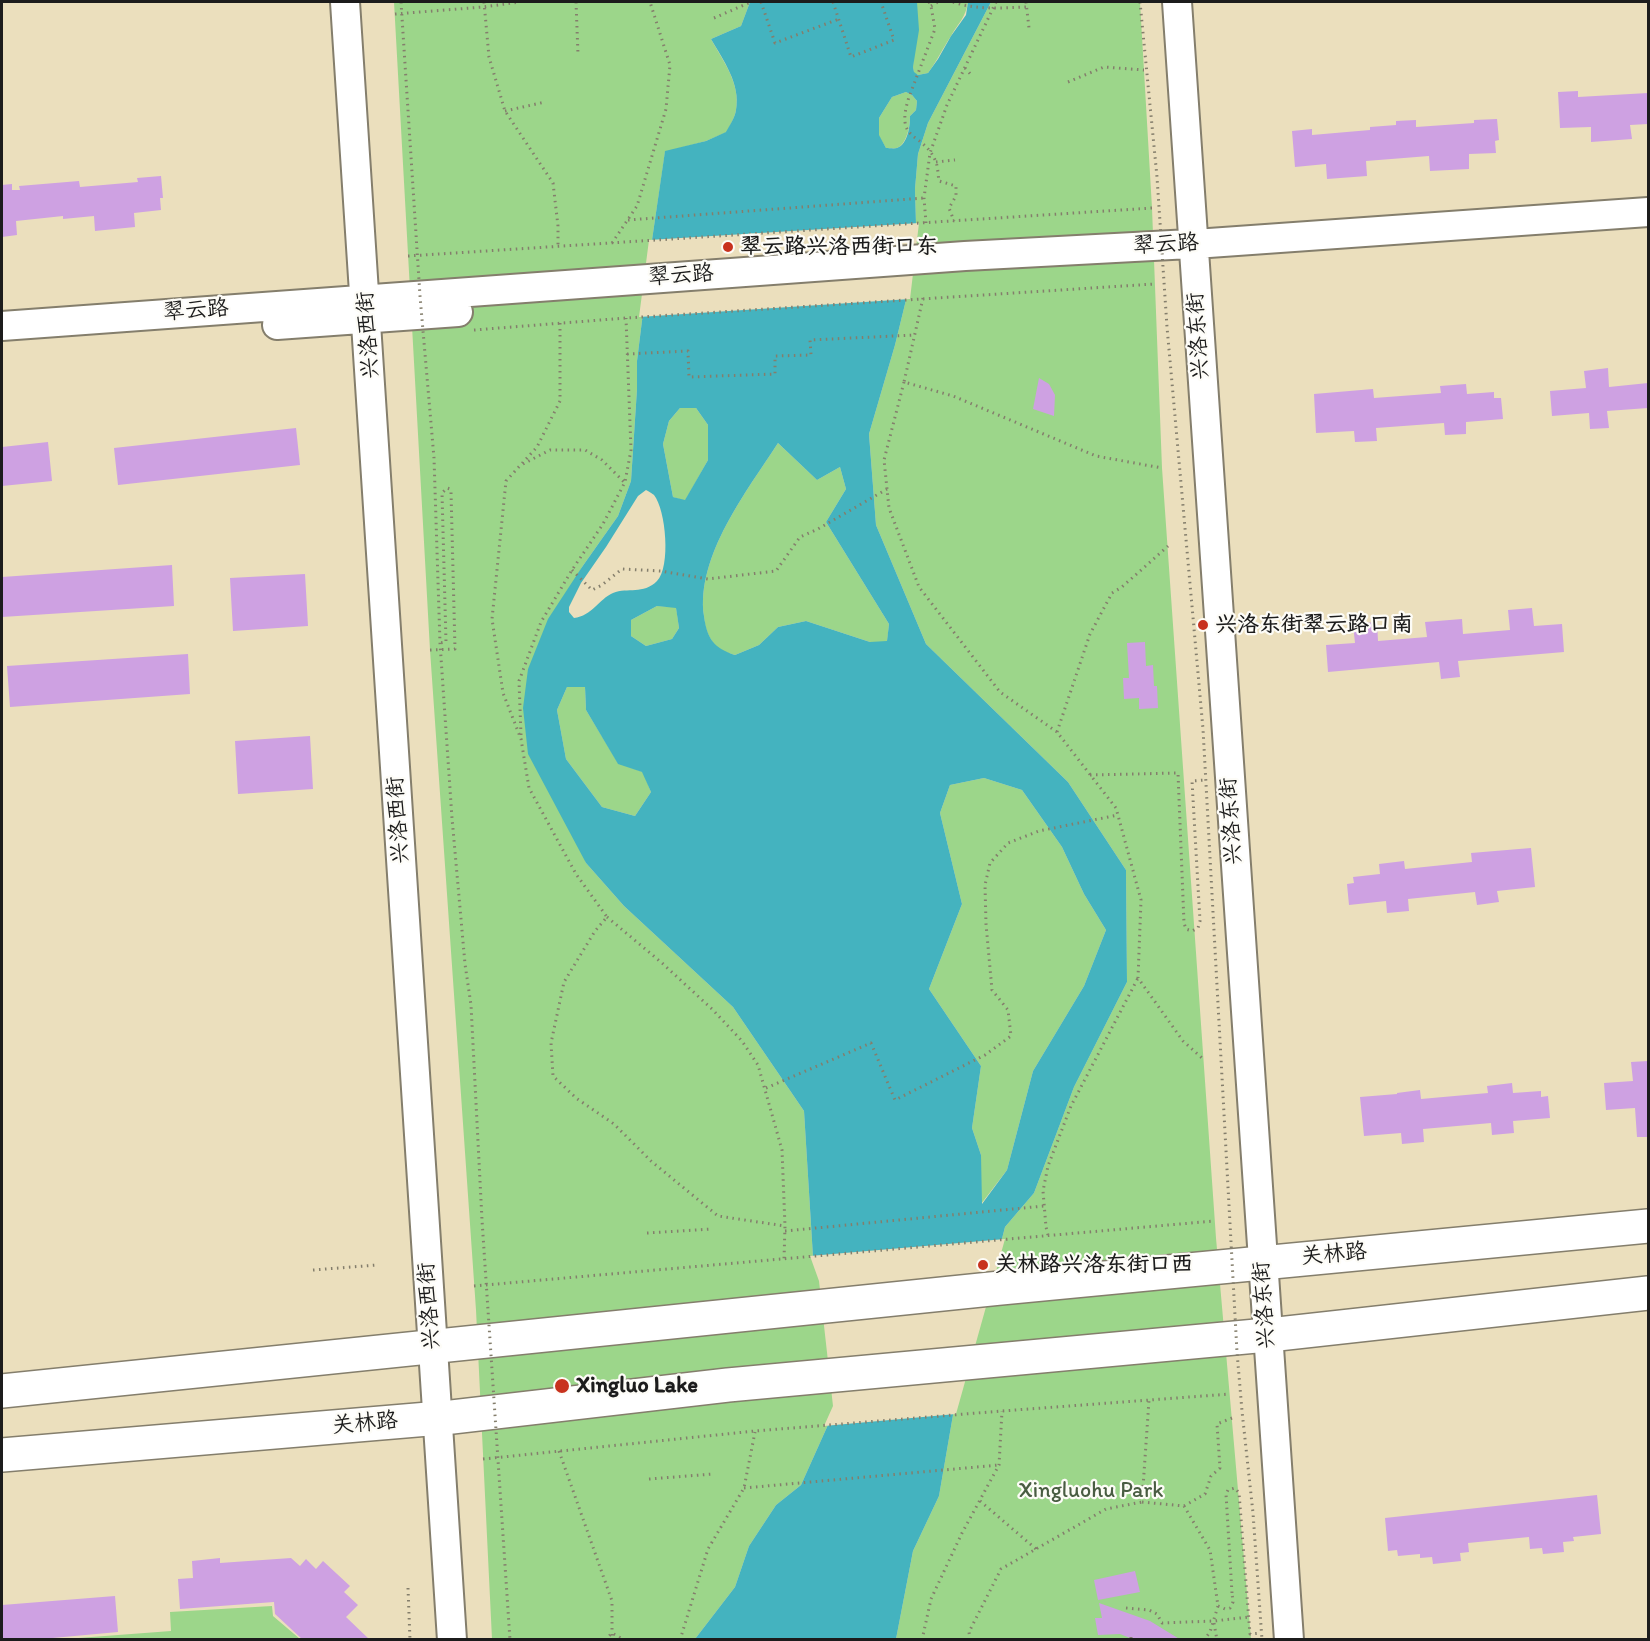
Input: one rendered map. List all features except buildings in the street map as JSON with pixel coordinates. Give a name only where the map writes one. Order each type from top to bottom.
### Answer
[{"type":"main road","name":"关林路","points":[[440,1344],[1270,1261],[1648,1226]]},
{"type":"main road","points":[[1273,1335],[1648,1293]]},
{"type":"main road","name":"关林路","points":[[2,1455],[445,1417],[728,1385],[1273,1335]]},
{"type":"main road","points":[[2,1391],[440,1344]]},
{"type":"street","name":"兴洛西街","points":[[345,2],[375,309]]},
{"type":"street","name":"兴洛西街","points":[[361,2],[375,309],[440,1344],[445,1417],[468,1640]]},
{"type":"street","name":"兴洛东街","points":[[1177,2],[1202,251]]},
{"type":"street","name":"兴洛东街","points":[[1193,2],[1202,251],[1270,1261],[1289,1640]]},
{"type":"street","name":"翠云路","points":[[1202,251],[1648,212]]},
{"type":"street","name":"翠云路","points":[[2,326],[623,299],[966,264],[1202,251],[1648,232]]},
{"type":"street","name":"翠云路","points":[[2,344],[375,309]]},
{"type":"street","name":"兴洛东街","points":[[1273,1335],[1300,1640]]},
{"type":"street","name":"兴洛西街","points":[[445,1417],[452,1640]]},
{"type":"path","points":[[401,2],[420,296],[434,458],[440,643],[453,829],[471,1005],[482,1220],[510,1640]]},
{"type":"path","points":[[484,2],[489,57],[505,111],[553,183],[558,246]]},
{"type":"path","points":[[395,14],[520,2]]},
{"type":"path","points":[[576,2],[578,54]]},
{"type":"path","points":[[612,243],[637,206],[666,109],[670,64],[650,2]]},
{"type":"path","points":[[714,18],[751,2]]},
{"type":"path","points":[[761,2],[775,43],[839,19]]},
{"type":"path","points":[[833,2],[851,57],[894,40],[881,2]]},
{"type":"path","points":[[938,2],[930,4],[935,29],[909,97],[904,114],[905,128],[936,162],[939,181],[956,186],[956,196],[949,208],[954,221]]},
{"type":"path","points":[[953,2],[964,6],[993,8],[1027,7]]},
{"type":"path","points":[[926,223],[924,198],[929,152],[947,105],[996,2]]},
{"type":"path","points":[[1026,2],[1029,28]]},
{"type":"path","points":[[1140,2],[1157,177],[1167,327],[1203,729],[1237,1352],[1253,1513],[1262,1640]]},
{"type":"path","points":[[1068,82],[1104,67],[1144,70]]},
{"type":"path","points":[[965,68],[973,77]]},
{"type":"path","points":[[505,111],[546,102]]},
{"type":"path","points":[[936,162],[955,160]]},
{"type":"path","points":[[628,220],[924,198]]},
{"type":"path","points":[[408,256],[1152,208]]},
{"type":"path","points":[[469,330],[560,323],[623,299],[923,298],[1154,284]]},
{"type":"path","points":[[923,298],[884,460],[890,508],[919,587],[1000,692],[1057,732],[1116,808],[1141,900],[1138,978],[1071,1106],[1048,1166],[1043,1191],[1048,1235]]},
{"type":"path","points":[[623,299],[631,450],[625,482],[603,524],[541,622],[519,681],[521,739],[529,788],[576,874],[607,917],[713,1010],[742,1041],[758,1065],[782,1150],[785,1226],[783,1258]]},
{"type":"path","points":[[521,739],[503,693],[492,619],[506,482],[537,447],[560,401],[560,323]]},
{"type":"path","points":[[627,354],[688,351],[689,377],[775,374],[775,356],[811,355],[810,340],[915,335]]},
{"type":"path","points":[[904,382],[953,396],[1096,456],[1162,468]]},
{"type":"path","points":[[519,467],[550,450],[585,450],[602,460],[625,482]]},
{"type":"path","points":[[430,650],[455,649],[451,492],[447,488],[442,493],[446,642],[440,643]]},
{"type":"path","points":[[572,570],[592,590],[622,569],[708,579],[776,571],[800,537],[887,489]]},
{"type":"path","points":[[1057,732],[1090,634],[1112,593],[1122,587],[1168,546]]},
{"type":"path","points":[[1178,773],[1184,923],[1186,929],[1191,931],[1198,928],[1200,921],[1192,781],[1205,780]]},
{"type":"path","points":[[1090,775],[1183,773]]},
{"type":"path","points":[[766,1088],[871,1043],[895,1100],[986,1055],[1011,1036],[1008,1010],[992,990],[985,885],[990,863],[1008,843],[1039,831],[1118,814]]},
{"type":"path","points":[[607,917],[595,931],[564,982],[551,1042],[553,1076],[576,1098],[614,1124],[651,1161],[718,1216],[785,1226]]},
{"type":"path","points":[[1138,978],[1183,1041],[1203,1059]]},
{"type":"path","points":[[785,1232],[1044,1206]]},
{"type":"path","points":[[474,1286],[1214,1221]]},
{"type":"path","points":[[647,1233],[711,1229]]},
{"type":"path","points":[[313,1270],[377,1265]]},
{"type":"path","points":[[483,1459],[755,1431],[1230,1394]]},
{"type":"path","points":[[1142,1502],[1149,1400]]},
{"type":"path","points":[[922,1640],[931,1599],[962,1533],[999,1465],[1002,1411]]},
{"type":"path","points":[[970,1640],[969,1632],[1002,1569],[1106,1509],[1142,1502],[1184,1506],[1205,1494],[1211,1476],[1220,1468],[1217,1424],[1232,1418]]},
{"type":"path","points":[[680,1640],[708,1550],[744,1488],[755,1431]]},
{"type":"path","points":[[559,1451],[612,1601],[612,1640]]},
{"type":"path","points":[[744,1488],[999,1465]]},
{"type":"path","points":[[649,1479],[713,1474]]},
{"type":"path","points":[[1218,1606],[1225,1609],[1230,1608],[1233,1602],[1226,1494],[1228,1490],[1235,1488],[1239,1493],[1250,1634],[1261,1633]]},
{"type":"path","points":[[980,1501],[1036,1549]]},
{"type":"path","points":[[1184,1506],[1210,1550],[1218,1606],[1210,1632],[1204,1640]]},
{"type":"path","points":[[408,1588],[410,1640]]},
{"type":"path","points":[[1126,1608],[1149,1610],[1157,1614],[1162,1623],[1249,1617]]},
{"type":"path","points":[[1214,1621],[1217,1640]]},
{"type":"path","points":[[605,1640],[612,1633]]},
{"type":"path","points":[[612,1633],[624,1640]]},
{"type":"green space","points":[[394,2],[750,2],[741,26],[711,39],[730,73],[736,91],[735,113],[727,132],[706,141],[665,152],[637,361],[631,481],[618,516],[582,567],[528,670],[586,863],[624,906],[733,1007],[804,1111],[813,1257],[822,1280],[836,1407],[801,1485],[776,1505],[749,1546],[735,1587],[695,1639],[492,1639],[476,1310],[430,650]]},
{"type":"green space","points":[[917,2],[968,2],[963,17],[928,73],[918,75],[914,73],[913,67]]},
{"type":"green space","name":"Xingluohu Park","points":[[991,2],[1140,2],[1152,208],[1162,468],[1216,1238],[1251,1639],[896,1639],[913,1551],[939,1496],[953,1415],[1005,1227],[1034,1193],[1074,1087],[1127,982],[1126,870],[1068,782],[926,644],[876,525],[869,434],[906,300],[916,224],[915,189],[918,154],[928,123]]},
{"type":"green space","points":[[906,92],[917,101],[916,110],[910,116],[906,139],[897,148],[886,148],[879,136],[879,118],[892,97]]},
{"type":"green space","points":[[680,408],[696,408],[708,425],[708,460],[685,501],[673,497],[663,444],[669,421]]},
{"type":"green space","points":[[778,443],[817,480],[840,467],[846,489],[826,522],[889,624],[887,642],[870,642],[806,621],[778,627],[759,645],[735,655],[719,649],[710,638],[705,621],[704,593],[708,570],[726,525]]},
{"type":"green space","points":[[657,606],[676,607],[679,628],[672,639],[646,646],[631,636],[631,620]]},
{"type":"green space","points":[[567,687],[585,687],[586,710],[618,763],[643,772],[651,792],[635,816],[602,807],[566,759],[557,710]]},
{"type":"green space","points":[[984,778],[1022,790],[1062,847],[1084,894],[1106,930],[1084,986],[1033,1071],[1007,1170],[981,1204],[981,1155],[972,1128],[981,1066],[929,989],[962,904],[940,813],[950,785]]},
{"type":"green space","points":[[272,1606],[273,1616],[300,1639],[65,1639],[171,1631],[170,1612]]},
{"type":"water","points":[[750,2],[917,2],[919,30],[913,67],[914,72],[918,75],[928,73],[938,59],[966,15],[968,2],[991,2],[928,123],[918,154],[915,189],[916,224],[906,300],[869,434],[876,525],[926,644],[1068,782],[1126,870],[1127,982],[1074,1087],[1034,1193],[1005,1227],[953,1415],[939,1496],[913,1551],[896,1639],[695,1639],[735,1587],[749,1546],[776,1505],[801,1485],[836,1407],[825,1300],[813,1257],[804,1111],[733,1007],[624,906],[586,863],[528,754],[523,708],[528,669],[548,619],[618,516],[631,481],[637,361],[665,151],[706,141],[726,132],[735,113],[736,91],[726,64],[711,39],[741,26]],"holes":[[[906,92],[912,95],[917,101],[916,110],[910,116],[909,129],[904,143],[897,148],[886,148],[879,135],[879,118],[892,97]],[[680,408],[696,408],[708,425],[708,460],[685,500],[673,497],[663,444],[669,421]],[[778,443],[817,480],[840,467],[846,489],[826,522],[889,624],[887,641],[870,642],[806,621],[778,627],[759,645],[735,655],[717,646],[707,631],[704,616],[704,593],[708,570],[716,548],[739,503]],[[646,490],[654,495],[662,513],[665,538],[664,564],[657,581],[646,588],[613,593],[591,611],[574,618],[569,612],[569,607],[581,583],[638,496]],[[657,606],[676,608],[679,628],[672,639],[646,646],[631,636],[631,620]],[[567,687],[585,687],[586,710],[618,764],[642,772],[651,792],[635,816],[602,807],[566,759],[557,710]],[[984,778],[1022,790],[1062,847],[1084,894],[1106,930],[1084,986],[1033,1071],[1007,1170],[982,1204],[981,1155],[972,1128],[981,1066],[929,989],[962,904],[940,813],[950,785]]]},
{"type":"pier","points":[[919,223],[910,299],[639,317],[649,240]]},
{"type":"pier","points":[[1005,1239],[956,1414],[824,1426],[833,1406],[819,1281],[810,1256]]},
{"type":"place","name":"翠云路兴洛西街口东","points":[[728,247]]},
{"type":"place","name":"兴洛东街翠云路口南","points":[[1203,625]]},
{"type":"place","name":"关林路兴洛东街口西","points":[[983,1265]]},
{"type":"place","name":"Xingluo Lake","points":[[562,1386]]}]
